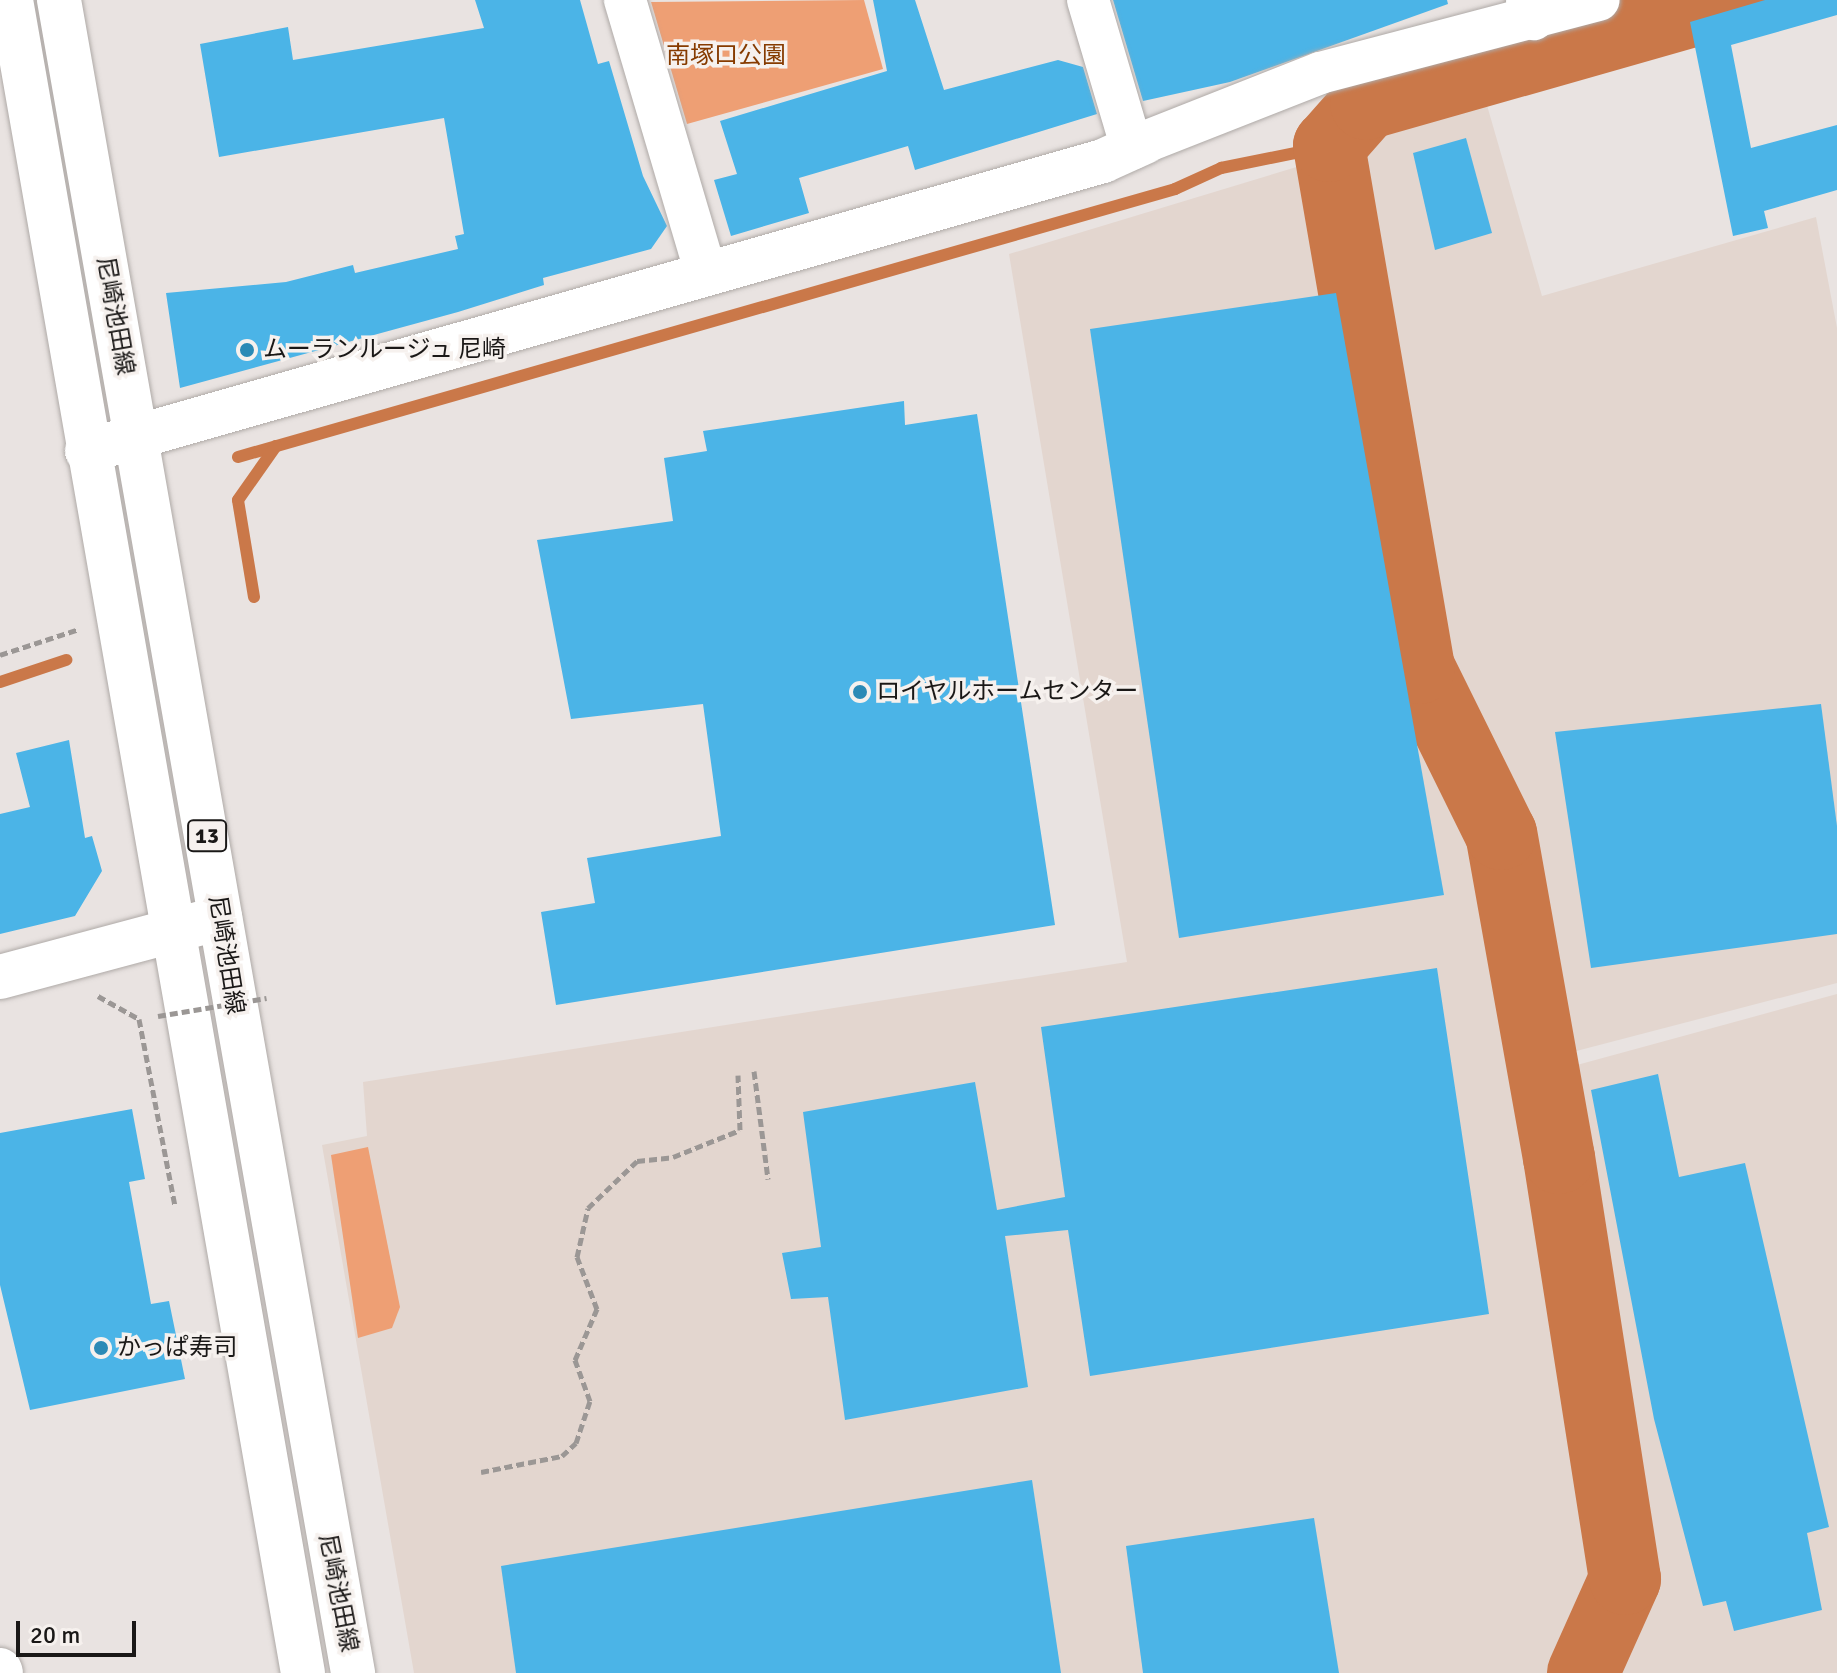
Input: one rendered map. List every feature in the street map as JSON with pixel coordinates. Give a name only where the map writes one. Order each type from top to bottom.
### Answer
[{"type":"main road","name":"尼崎池田線","points":[[11,0],[87,451],[303,1673]]},
{"type":"main road","name":"尼崎池田線","points":[[59,0],[353,1673]]},
{"type":"main road","points":[[87,451],[1139,146]]},
{"type":"main road","points":[[0,977],[220,918]]},
{"type":"street","points":[[625,0],[706,274]]},
{"type":"street","points":[[1088,0],[1139,146],[1320,73],[1530,9],[1599,0]]},
{"type":"path","points":[[0,655],[116,615]]},
{"type":"path","points":[[87,993],[139,1019],[178,1221]]},
{"type":"path","points":[[158,1016],[267,998]]},
{"type":"path","points":[[754,1071],[768,1179]]},
{"type":"path","points":[[481,1472],[562,1456],[576,1443],[590,1401],[575,1360],[597,1309],[577,1257],[588,1208],[637,1161],[673,1157],[740,1130],[738,1075]]},
{"type":"shaded area","points":[[1480,81],[1542,296],[1816,217],[1837,328],[1837,983],[1538,1061],[1618,1586],[1577,1673],[414,1673],[322,1145],[367,1136],[363,1082],[1127,962],[1009,254],[1353,150],[1373,109]]},
{"type":"shaded area","points":[[1837,994],[1837,1673],[1594,1673],[1628,1612],[1630,1551],[1555,1071]]},
{"type":"green space","name":"南塚口公園","points":[[864,0],[883,69],[687,124],[651,2]]},
{"type":"green space","points":[[368,1147],[400,1307],[392,1328],[358,1338],[331,1155]]},
{"type":"building","points":[[475,0],[580,0],[598,64],[609,61],[643,176],[667,226],[651,249],[543,278],[544,285],[458,312],[180,388],[166,293],[286,282],[353,265],[355,273],[458,249],[455,236],[464,234],[444,118],[219,157],[200,44],[288,27],[293,60],[484,28]]},
{"type":"building","points":[[873,0],[915,0],[944,90],[1058,60],[1083,67],[1097,114],[915,170],[908,146],[799,178],[809,213],[731,236],[714,180],[737,174],[720,121],[887,71]]},
{"type":"building","points":[[1113,0],[1447,0],[1448,4],[1230,82],[1143,101]]},
{"type":"building","points":[[1765,0],[1837,0],[1837,15],[1731,45],[1751,148],[1837,125],[1837,190],[1764,211],[1768,228],[1733,236],[1690,22]]},
{"type":"building","points":[[1466,138],[1492,233],[1435,250],[1413,153]]},
{"type":"building","points":[[1336,293],[1444,895],[1179,938],[1090,329]]},
{"type":"building","name":"ロイヤルホームセンター","points":[[904,401],[905,425],[977,414],[1055,925],[556,1005],[541,912],[595,903],[587,858],[721,836],[703,704],[571,719],[537,540],[673,521],[664,458],[707,451],[703,431]]},
{"type":"building","points":[[1821,704],[1837,826],[1837,934],[1591,968],[1555,732]]},
{"type":"building","points":[[69,740],[85,838],[92,836],[102,871],[75,916],[0,934],[0,814],[30,807],[16,753]]},
{"type":"building","points":[[1437,968],[1489,1314],[1090,1376],[1068,1230],[1005,1236],[1028,1387],[845,1420],[828,1297],[791,1299],[782,1253],[821,1247],[803,1112],[975,1082],[997,1210],[1065,1197],[1041,1027]]},
{"type":"building","points":[[1658,1074],[1679,1177],[1745,1163],[1829,1527],[1807,1533],[1822,1610],[1734,1631],[1726,1601],[1703,1606],[1654,1419],[1591,1090]]},
{"type":"building","points":[[132,1109],[145,1179],[129,1182],[151,1304],[169,1301],[185,1379],[30,1410],[0,1285],[0,1133]]},
{"type":"building","points":[[1032,1480],[1061,1673],[516,1673],[501,1566]]},
{"type":"building","points":[[1314,1518],[1339,1673],[1143,1673],[1126,1546]]},
{"type":"waterway","points":[[1583,1673],[1625,1579],[1559,1158],[1501,834],[1419,668],[1329,146],[1366,104],[1732,0]]},
{"type":"waterway","points":[[238,457],[1175,189],[1221,168],[1329,146]]},
{"type":"waterway","points":[[254,597],[238,500],[276,446]]},
{"type":"waterway","points":[[0,682],[66,660]]},
{"type":"place","name":"ムーランルージュ 尼崎","points":[[247,350]]},
{"type":"place","name":"ロイヤルホームセンター","points":[[860,692]]},
{"type":"place","name":"かっぱ寿司","points":[[101,1348]]}]
